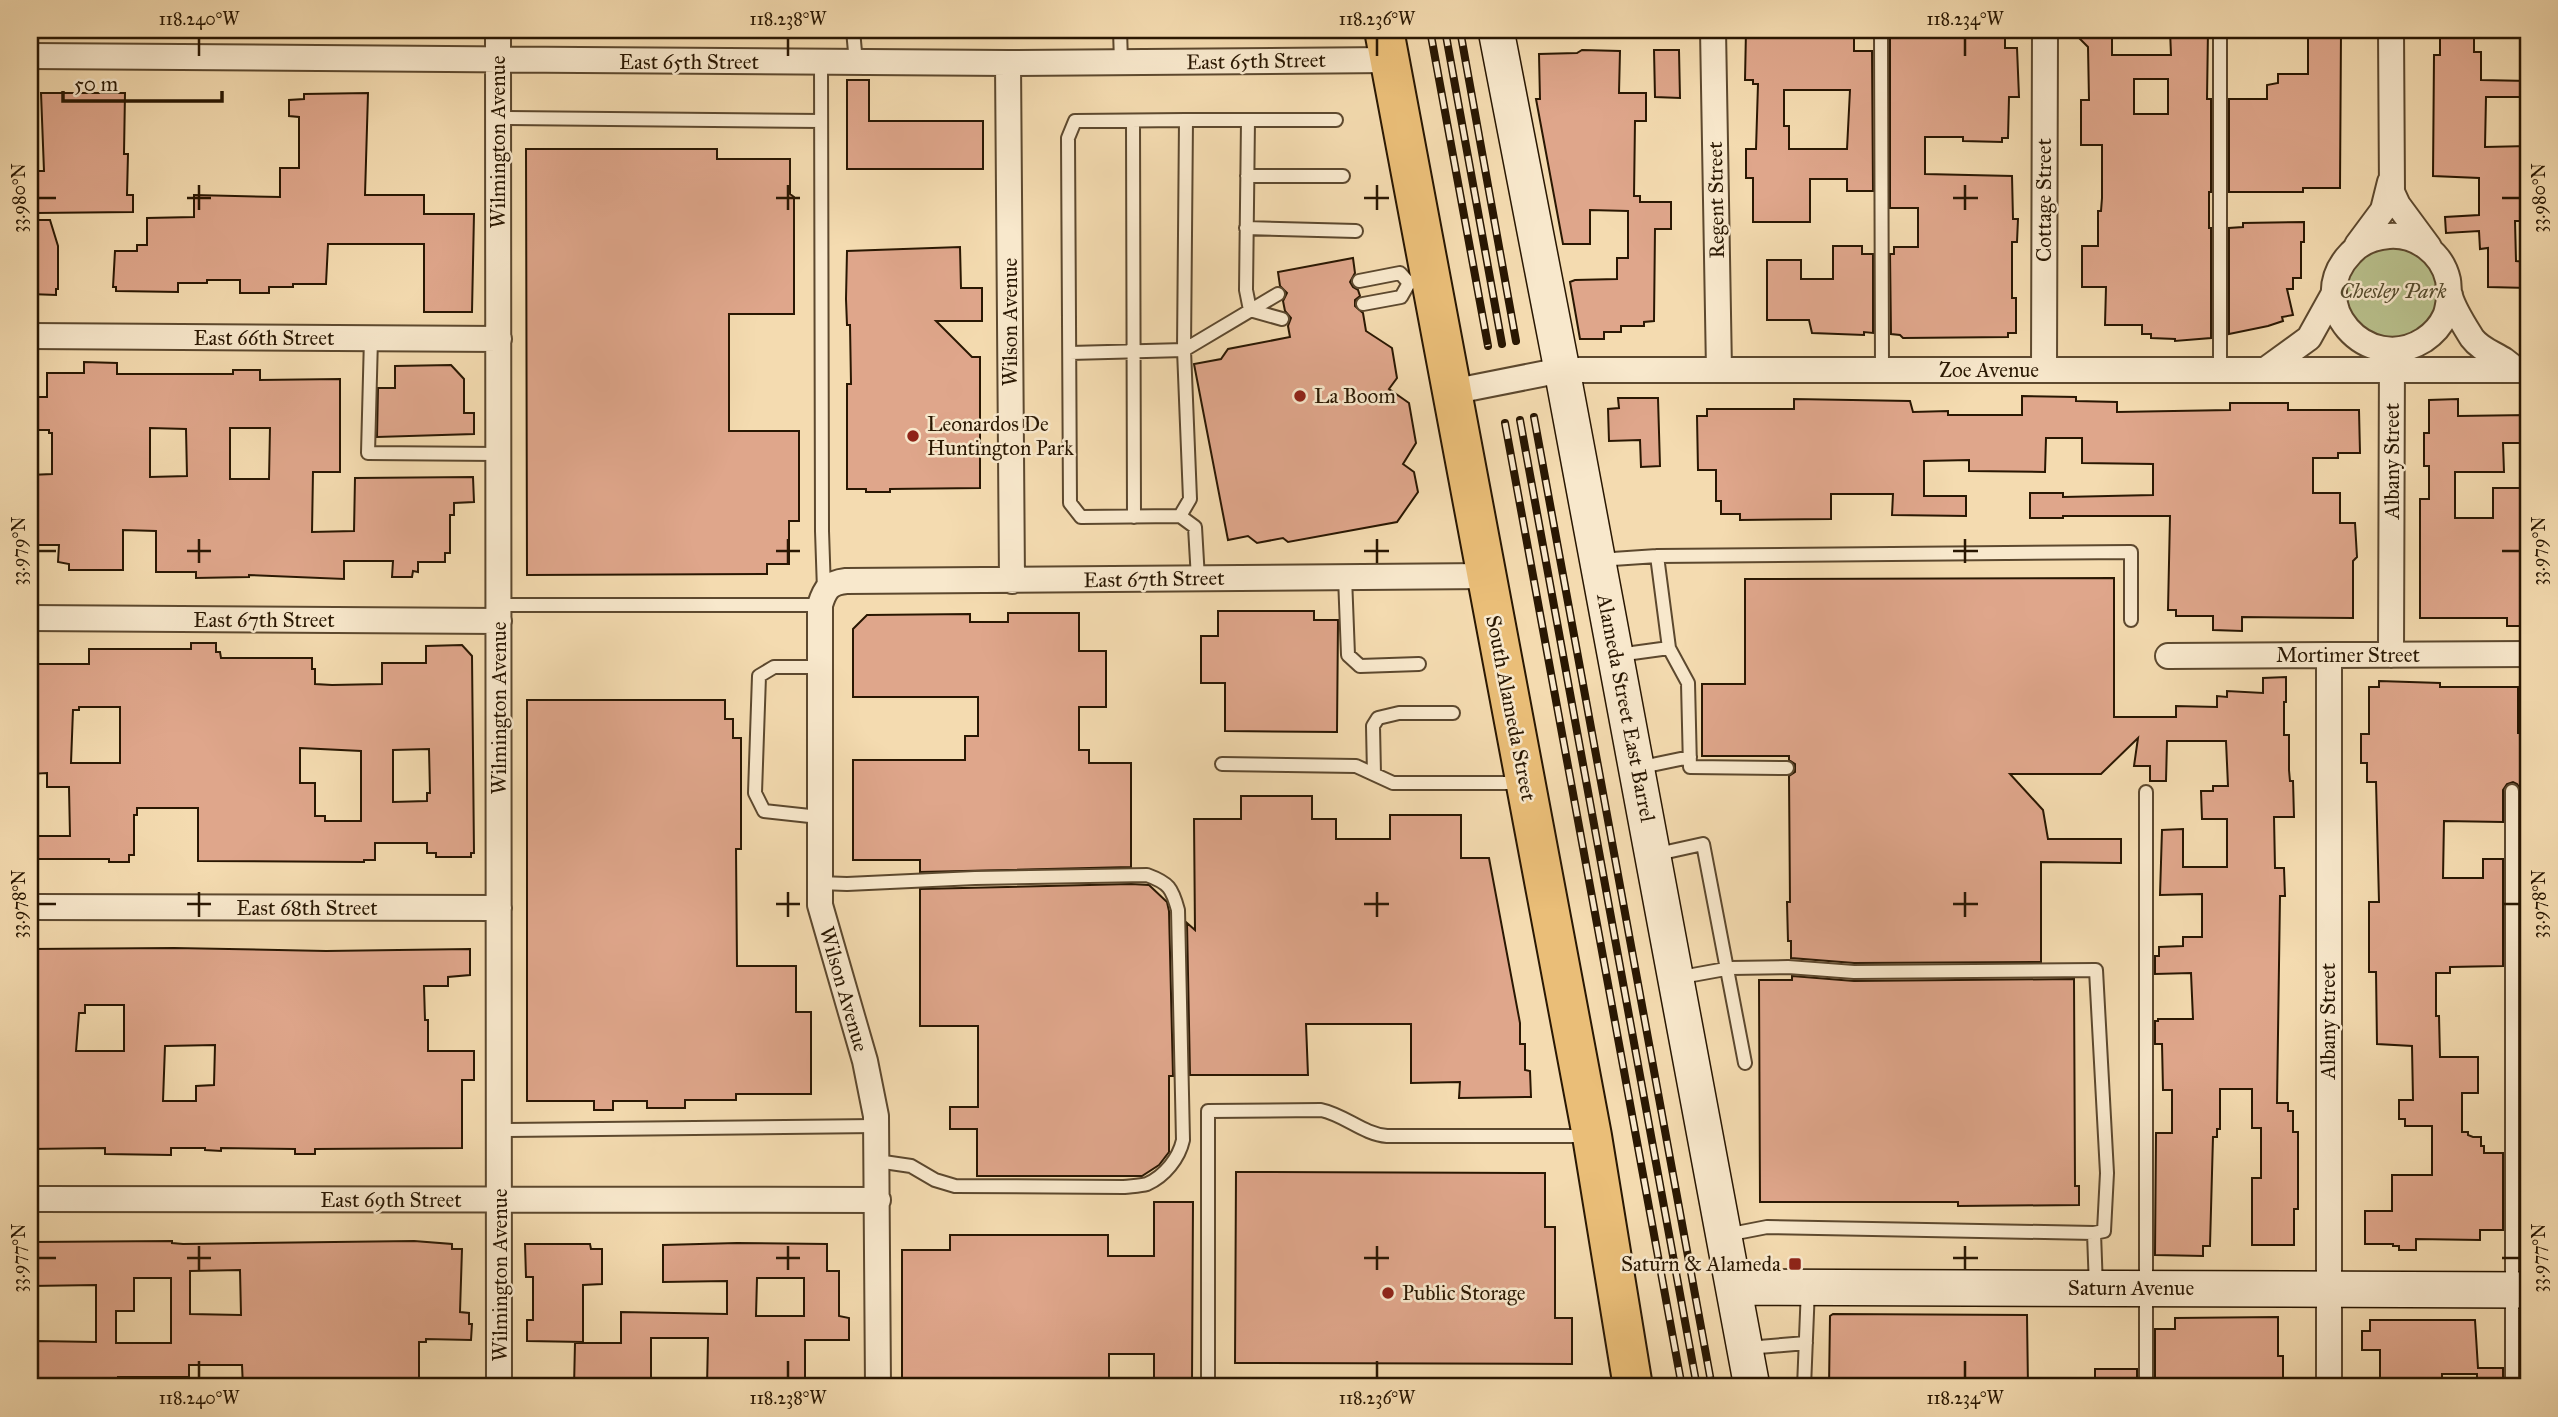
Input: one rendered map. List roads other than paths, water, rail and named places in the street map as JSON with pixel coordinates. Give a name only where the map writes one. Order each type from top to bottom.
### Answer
[{"type":"main road","name":"South Alameda Street","points":[[1387,45],[1410,283],[1451,392],[1592,1136],[1633,1387]]},
{"type":"street","name":"Wilmington Avenue","points":[[498,30],[499,1387]]},
{"type":"street","name":"Alameda Street East Barrel","points":[[1496,30],[1563,370],[1752,1387]]},
{"type":"street","name":"Regent Street","points":[[1713,30],[1719,370]]},
{"type":"street","name":"Cottage Street","points":[[2044,370],[2045,30]]},
{"type":"street","points":[[2265,370],[2309,338],[2334,293],[2339,270],[2383,210],[2390,182],[2390,30]]},
{"type":"street","name":"East 65th Street","points":[[30,56],[1008,63],[1121,62],[1387,45]]},
{"type":"street","name":"Wilson Avenue","points":[[1008,63],[1012,581]]},
{"type":"street","points":[[2334,293],[2339,315],[2351,334],[2392,360],[2432,335],[2445,317],[2450,295],[2442,264],[2398,205],[2390,182]]},
{"type":"street","points":[[2353,251],[2372,239],[2394,236],[2416,241],[2431,251]]},
{"type":"street","points":[[2450,295],[2474,341],[2491,355],[2521,370]]},
{"type":"street","name":"East 66th Street","points":[[30,336],[499,339]]},
{"type":"street","name":"Zoe Avenue","points":[[1451,392],[1563,370],[2265,370],[2392,360],[2521,370]]},
{"type":"street","name":"Albany Street","points":[[2392,360],[2392,655]]},
{"type":"street","name":"East 67th Street","points":[[822,597],[836,582],[1486,576]]},
{"type":"street","name":"Wilson Avenue","points":[[822,597],[819,883],[823,918],[864,1061],[876,1126],[878,1387]]},
{"type":"street","name":"East 67th Street","points":[[30,618],[499,613]]},
{"type":"street","name":"Mortimer Street","points":[[2168,656],[2528,654]]},
{"type":"street","name":"Albany Street","points":[[2329,655],[2329,1387]]},
{"type":"street","name":"East 68th Street","points":[[30,906],[499,908]]},
{"type":"street","name":"East 69th Street","points":[[30,1199],[878,1200]]},
{"type":"street","name":"Saturn Avenue","points":[[1734,1287],[2520,1290]]},
{"type":"lane","points":[[853,30],[856,63]]},
{"type":"lane","points":[[1120,30],[1121,62]]},
{"type":"lane","points":[[1881,30],[1882,370]]},
{"type":"lane","points":[[2220,30],[2220,370]]},
{"type":"lane","points":[[499,613],[822,597],[821,63]]},
{"type":"lane","points":[[498,118],[821,121]]},
{"type":"lane","points":[[1180,516],[1189,499],[1184,350],[1186,120]]},
{"type":"lane","points":[[1248,120],[1246,290],[1250,310]]},
{"type":"lane","points":[[1198,579],[1195,527],[1180,516],[1081,517],[1070,503],[1068,138],[1075,121],[1336,120]]},
{"type":"lane","points":[[1133,121],[1134,517]]},
{"type":"lane","points":[[1247,176],[1343,176]]},
{"type":"lane","points":[[1246,228],[1356,230]]},
{"type":"lane","points":[[1359,281],[1410,283]]},
{"type":"lane","points":[[1363,304],[1410,283]]},
{"type":"lane","points":[[1070,353],[1184,350],[1278,294]]},
{"type":"lane","points":[[1250,310],[1282,319]]},
{"type":"lane","points":[[371,338],[368,453],[499,454]]},
{"type":"lane","points":[[1598,560],[1657,556],[2131,552],[2131,620]]},
{"type":"lane","points":[[1657,556],[1669,648],[1688,682],[1690,767],[1787,768]]},
{"type":"lane","points":[[1345,577],[1349,655],[1360,666],[1419,664]]},
{"type":"lane","points":[[1616,656],[1669,648]]},
{"type":"lane","points":[[820,667],[774,667],[758,676],[755,793],[764,811],[820,817]]},
{"type":"lane","points":[[1374,774],[1373,726],[1378,718],[1399,713],[1453,713]]},
{"type":"lane","points":[[1637,768],[1690,757]]},
{"type":"lane","points":[[1223,765],[1356,766],[1393,783],[1525,783]]},
{"type":"lane","points":[[2512,791],[2520,1290],[2512,1387]]},
{"type":"lane","points":[[2146,792],[2146,1387]]},
{"type":"lane","points":[[1653,855],[1703,844],[1745,1063]]},
{"type":"lane","points":[[819,883],[1147,876],[1162,881],[1173,891],[1178,910],[1183,1140],[1180,1153],[1170,1167],[1147,1184],[1124,1188],[955,1186],[934,1180],[911,1166],[877,1161]]},
{"type":"lane","points":[[1676,978],[1726,969],[1788,967],[1854,972],[2096,970],[2107,1173],[2104,1231],[2094,1233],[1767,1227],[1724,1235]]},
{"type":"lane","points":[[1208,1387],[1208,1111],[1321,1110],[1338,1115],[1370,1133],[1387,1136],[1592,1136]]},
{"type":"lane","points":[[500,1130],[876,1126]]},
{"type":"lane","points":[[2094,1233],[2096,1288]]},
{"type":"lane","points":[[1804,1387],[1808,1287]]},
{"type":"lane","points":[[1745,1349],[1806,1343]]},
{"type":"railway","points":[[1430,30],[1488,346]]},
{"type":"railway","points":[[1445,30],[1502,344]]},
{"type":"railway","points":[[1460,30],[1516,341]]},
{"type":"railway","points":[[1534,417],[1712,1387]]},
{"type":"railway","points":[[1520,420],[1697,1387]]},
{"type":"railway","points":[[1505,423],[1682,1387]]},
{"type":"place","name":"La Boom","points":[[1300,396]]},
{"type":"place","name":"Leonardos De Huntington Park","points":[[913,436]]},
{"type":"place","name":"Saturn & Alameda","points":[[1795,1264]]},
{"type":"place","name":"Public Storage","points":[[1388,1293]]},
{"type":"park label","name":"Chesley Park","points":[[2393,291]]}]
